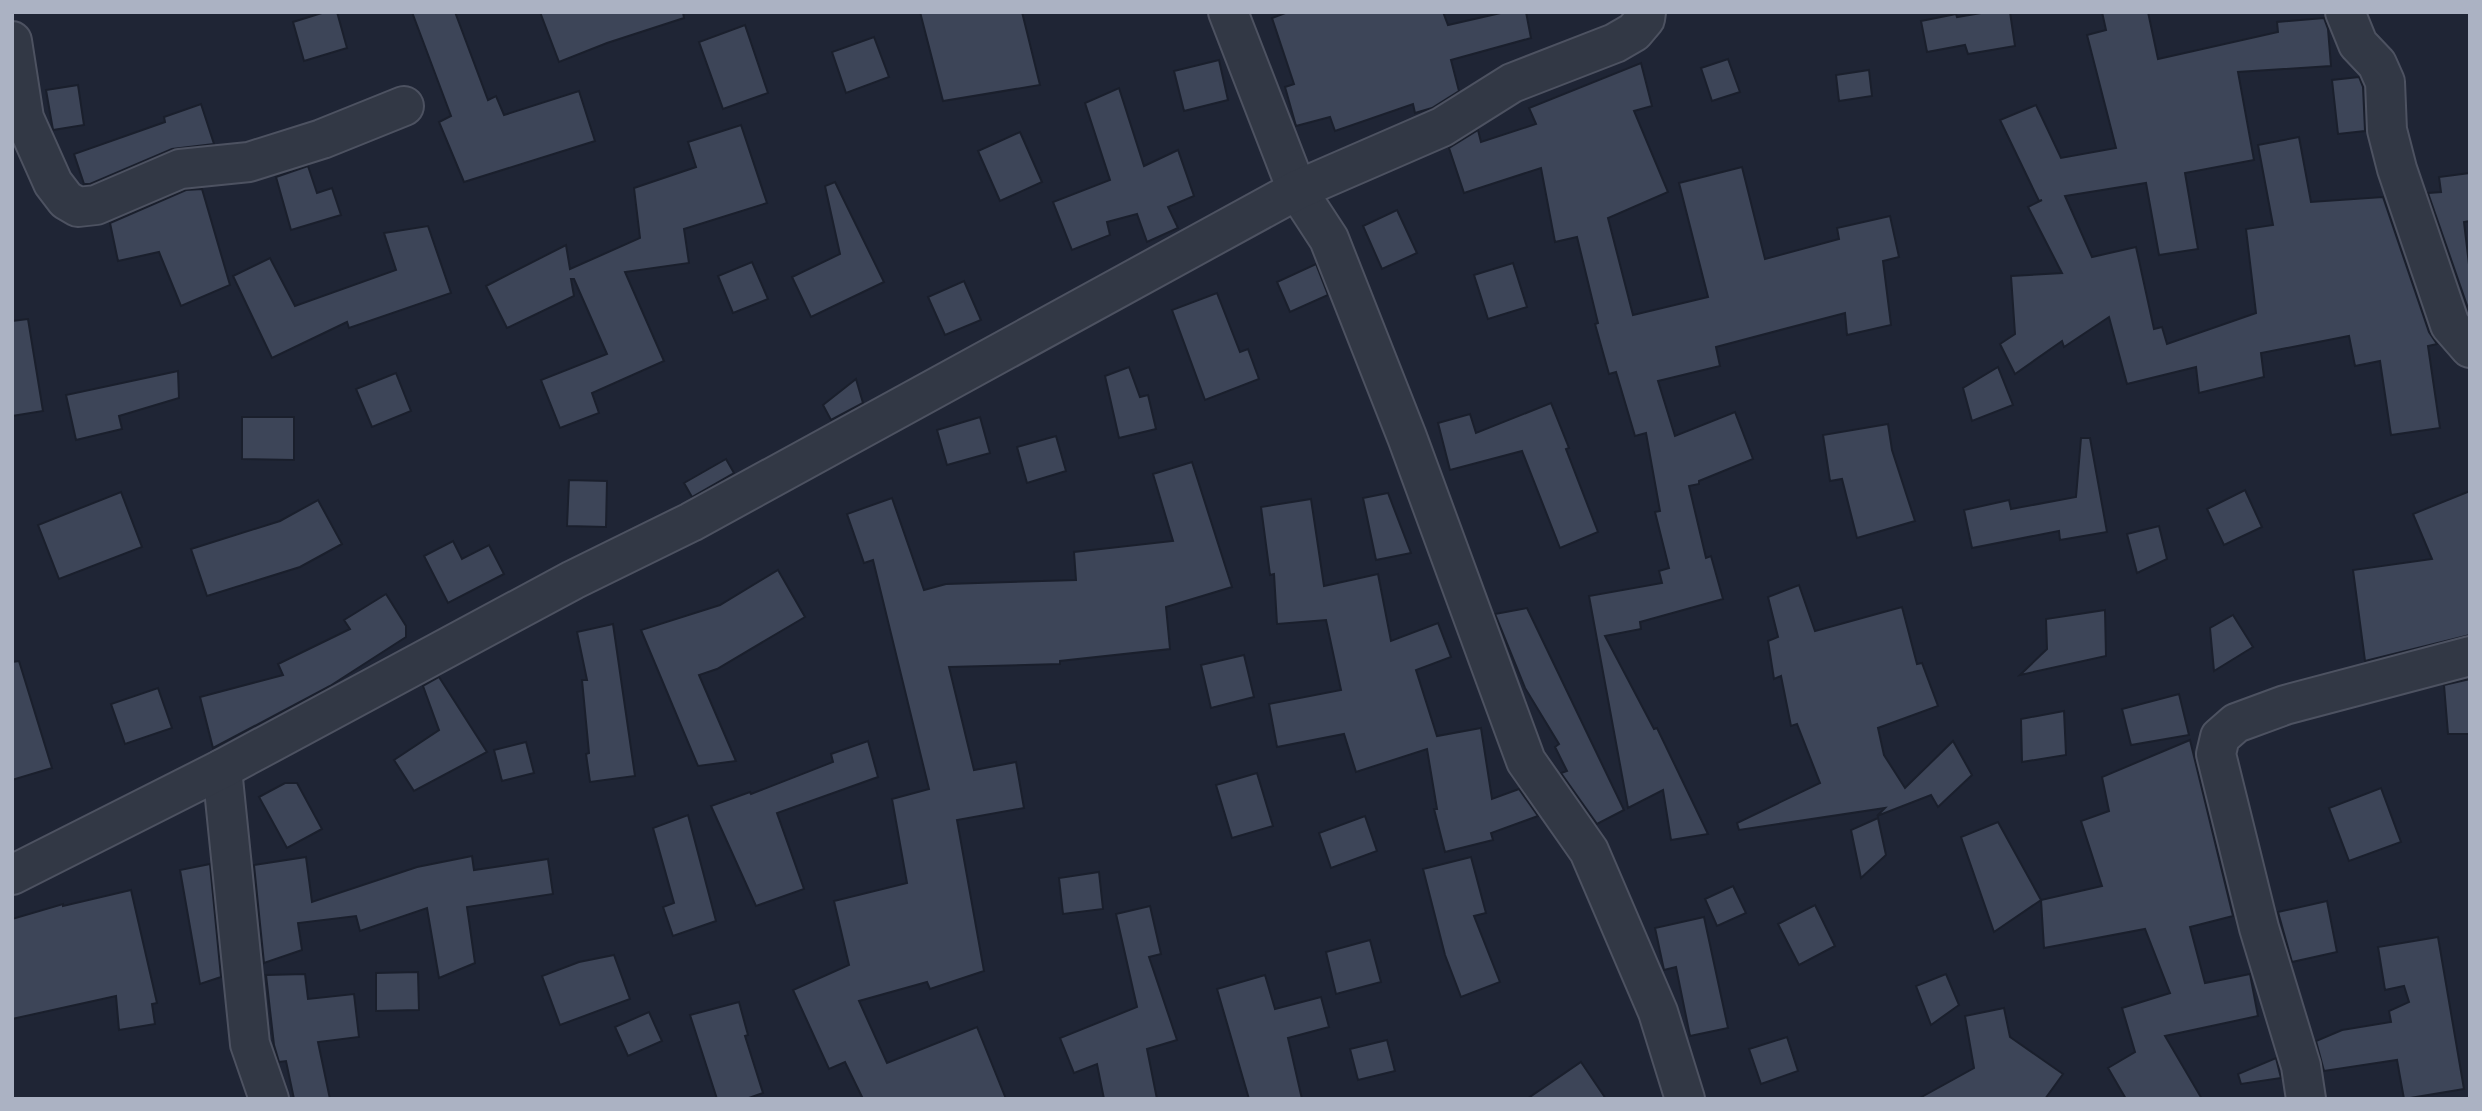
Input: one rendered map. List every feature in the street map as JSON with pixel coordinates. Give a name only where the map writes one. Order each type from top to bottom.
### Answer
[{"type":"street","points":[[1228,12],[1297,190],[1329,239],[1407,437],[1526,761],[1589,851],[1658,1012],[1685,1099]]},
{"type":"street","points":[[12,876],[222,769],[573,580],[691,522],[1297,190],[1442,127],[1512,83],[1615,43],[1634,32],[1645,19],[1646,12]]},
{"type":"street","points":[[2345,12],[2358,44],[2377,64],[2385,82],[2387,130],[2404,194],[2450,325],[2470,348]]},
{"type":"street","points":[[12,41],[24,118],[53,183],[66,200],[78,207],[96,205],[180,169],[249,162],[321,139],[404,106]]},
{"type":"street","points":[[2306,1099],[2301,1066],[2259,928],[2216,747],[2220,737],[2236,723],[2285,705],[2470,656]]},
{"type":"street","points":[[222,769],[250,1044],[269,1099]]},
{"type":"building","points":[[325,12],[337,12],[347,48],[304,61],[293,22]]},
{"type":"building","points":[[412,12],[455,12],[488,100],[496,96],[504,115],[579,91],[595,141],[464,182],[439,122],[451,116]]},
{"type":"building","points":[[540,12],[683,12],[684,18],[559,62]]},
{"type":"building","points":[[920,12],[1022,12],[1040,85],[943,101]]},
{"type":"building","points":[[1288,12],[1443,12],[1448,25],[1505,12],[1526,12],[1531,38],[1451,60],[1459,91],[1432,108],[1415,113],[1413,104],[1335,131],[1330,117],[1296,126],[1285,87],[1294,84],[1272,18]]},
{"type":"building","points":[[1987,12],[2010,12],[2015,46],[1968,54],[1965,45],[1927,52],[1921,21],[1956,14],[1957,17]]},
{"type":"building","points":[[2102,12],[2148,12],[2158,59],[2278,32],[2277,22],[2324,18],[2328,29],[2331,66],[2238,72],[2254,160],[2185,173],[2198,249],[2159,255],[2146,183],[2065,196],[2092,257],[2136,247],[2154,329],[2162,327],[2167,344],[2256,313],[2246,229],[2273,225],[2258,145],[2299,137],[2311,202],[2383,197],[2429,332],[2437,344],[2428,346],[2440,428],[2391,435],[2380,361],[2355,366],[2349,336],[2261,353],[2264,377],[2199,393],[2196,367],[2127,384],[2109,317],[2064,347],[2062,341],[2015,374],[2000,344],[2015,334],[2011,276],[2062,273],[2028,207],[2042,200],[2039,201],[2000,120],[2036,105],[2061,158],[2116,148],[2087,35],[2106,30]]},
{"type":"building","points":[[745,25],[768,93],[723,109],[699,42]]},
{"type":"building","points":[[874,37],[889,77],[846,93],[832,52]]},
{"type":"building","points":[[1728,59],[1740,92],[1712,101],[1701,68]]},
{"type":"building","points":[[1219,60],[1228,100],[1184,111],[1174,71]]},
{"type":"building","points":[[1641,63],[1652,106],[1634,111],[1668,192],[1608,218],[1633,315],[1708,297],[1679,183],[1742,167],[1765,259],[1839,239],[1837,228],[1890,216],[1899,257],[1883,261],[1891,325],[1847,335],[1845,313],[1716,347],[1720,366],[1658,381],[1675,436],[1735,412],[1753,459],[1689,486],[1706,558],[1711,556],[1723,599],[1640,622],[1641,629],[1605,636],[1654,729],[1657,728],[1708,834],[1671,840],[1663,790],[1628,808],[1589,596],[1662,583],[1659,571],[1669,568],[1655,512],[1660,511],[1646,433],[1635,436],[1616,372],[1609,374],[1595,324],[1598,323],[1577,237],[1555,242],[1541,168],[1464,193],[1449,148],[1478,130],[1481,142],[1536,124],[1529,108]]},
{"type":"building","points":[[1869,70],[1872,96],[1839,101],[1836,75]]},
{"type":"building","points":[[2359,77],[2363,87],[2365,131],[2338,134],[2332,80]]},
{"type":"building","points":[[78,85],[84,125],[53,130],[46,90]]},
{"type":"building","points":[[1119,88],[1144,166],[1178,150],[1194,196],[1168,207],[1178,228],[1147,242],[1137,214],[1107,222],[1110,235],[1072,250],[1053,202],[1110,180],[1085,103]]},
{"type":"building","points":[[201,104],[214,144],[172,149],[90,184],[84,184],[74,154],[165,122],[164,117]]},
{"type":"building","points":[[741,125],[767,203],[684,229],[689,263],[625,272],[664,361],[592,393],[599,413],[560,428],[541,380],[607,354],[574,279],[571,279],[574,296],[507,328],[486,286],[566,245],[570,269],[640,238],[634,188],[696,167],[688,142]]},
{"type":"building","points":[[1020,132],[1042,182],[1000,201],[978,151]]},
{"type":"building","points":[[308,166],[317,193],[332,188],[341,215],[291,230],[276,177]]},
{"type":"building","points":[[2470,173],[2470,221],[2464,222],[2470,273],[2470,314],[2428,193],[2441,192],[2439,177]]},
{"type":"building","points":[[835,182],[884,282],[811,317],[792,277],[840,254],[825,186]]},
{"type":"building","points":[[202,189],[230,285],[181,306],[159,252],[118,261],[110,223],[186,190]]},
{"type":"building","points":[[1397,210],[1417,253],[1382,269],[1363,226]]},
{"type":"building","points":[[428,226],[451,293],[349,328],[347,322],[272,358],[233,276],[270,258],[295,306],[396,270],[384,233]]},
{"type":"building","points":[[752,262],[768,299],[733,313],[718,276]]},
{"type":"building","points":[[1513,263],[1527,307],[1488,319],[1474,275]]},
{"type":"building","points":[[1316,264],[1328,295],[1290,312],[1277,282]]},
{"type":"building","points":[[964,281],[981,320],[945,335],[928,297]]},
{"type":"building","points":[[1217,293],[1240,352],[1248,349],[1259,379],[1205,400],[1172,310]]},
{"type":"building","points":[[28,319],[43,411],[12,416],[12,321]]},
{"type":"building","points":[[1129,367],[1140,397],[1148,395],[1156,429],[1119,438],[1105,376]]},
{"type":"building","points":[[1998,367],[2013,405],[1972,421],[1963,388]]},
{"type":"building","points":[[178,371],[179,398],[119,416],[122,429],[76,440],[66,395]]},
{"type":"building","points":[[396,373],[411,411],[372,427],[356,389]]},
{"type":"building","points":[[856,379],[863,403],[831,420],[823,405]]},
{"type":"building","points":[[1551,403],[1598,532],[1560,548],[1522,451],[1450,470],[1438,423],[1470,414],[1476,433]]},
{"type":"building","points":[[242,417],[294,417],[294,460],[242,459]]},
{"type":"building","points":[[980,417],[990,453],[947,465],[937,430]]},
{"type":"building","points":[[1888,424],[1892,450],[1915,521],[1857,538],[1842,479],[1830,481],[1823,435]]},
{"type":"building","points":[[1056,436],[1066,471],[1027,483],[1017,447]]},
{"type":"building","points":[[2081,438],[2090,438],[2107,532],[2060,540],[2059,531],[1972,548],[1964,510],[2009,500],[2011,509],[2076,497]]},
{"type":"building","points":[[726,459],[734,473],[692,497],[684,483]]},
{"type":"building","points":[[1192,462],[1232,587],[1166,607],[1170,649],[1060,661],[1060,664],[949,667],[974,770],[1016,762],[1024,808],[957,820],[984,971],[930,989],[927,982],[859,1001],[887,1063],[977,1027],[1006,1099],[863,1099],[845,1062],[829,1069],[793,990],[849,965],[834,901],[907,883],[892,799],[929,789],[873,560],[864,563],[847,514],[892,498],[924,590],[946,584],[1076,580],[1074,552],[1173,541],[1153,474]]},
{"type":"building","points":[[569,480],[607,481],[606,527],[567,526]]},
{"type":"building","points":[[2245,490],[2262,527],[2224,545],[2207,509]]},
{"type":"building","points":[[2470,491],[2470,635],[2365,661],[2353,570],[2432,559],[2413,514]]},
{"type":"building","points":[[121,492],[142,547],[59,579],[38,525]]},
{"type":"building","points":[[1388,493],[1411,553],[1376,560],[1363,498]]},
{"type":"building","points":[[1311,499],[1324,586],[1378,574],[1391,641],[1438,623],[1451,657],[1416,670],[1437,736],[1481,728],[1492,799],[1519,789],[1538,816],[1491,833],[1493,840],[1445,852],[1434,809],[1437,809],[1427,749],[1356,772],[1344,734],[1277,747],[1269,704],[1341,690],[1326,620],[1277,624],[1274,574],[1270,575],[1261,507]]},
{"type":"building","points":[[318,500],[342,544],[300,567],[207,596],[191,549],[280,521]]},
{"type":"building","points":[[2159,526],[2167,559],[2137,573],[2127,534]]},
{"type":"building","points":[[453,541],[462,559],[489,545],[504,574],[448,603],[424,556]]},
{"type":"building","points":[[778,570],[805,617],[717,669],[699,675],[736,761],[698,766],[641,630],[720,605]]},
{"type":"building","points":[[1799,585],[1815,631],[1902,607],[1917,664],[1922,663],[1938,706],[1878,728],[1884,755],[1905,788],[1953,741],[1972,775],[1938,807],[1931,795],[1877,816],[1885,808],[1739,830],[1737,823],[1820,783],[1797,724],[1791,726],[1781,676],[1774,679],[1768,641],[1778,637],[1768,597]]},
{"type":"building","points":[[386,594],[406,626],[406,637],[330,686],[213,748],[200,697],[283,675],[278,664],[350,629],[344,620]]},
{"type":"building","points":[[1527,608],[1624,810],[1597,824],[1561,773],[1567,771],[1555,747],[1559,744],[1525,688],[1495,614]]},
{"type":"building","points":[[2105,610],[2106,656],[2020,675],[2047,649],[2046,619]]},
{"type":"building","points":[[2233,615],[2253,647],[2214,671],[2210,628]]},
{"type":"building","points":[[613,624],[635,776],[590,782],[582,680],[587,680],[577,632]]},
{"type":"building","points":[[1244,655],[1254,697],[1211,708],[1201,665]]},
{"type":"building","points":[[19,661],[52,768],[12,780],[12,662]]},
{"type":"building","points":[[439,677],[487,752],[414,791],[394,760],[439,730],[423,686]]},
{"type":"building","points":[[2470,679],[2470,734],[2448,734],[2444,685]]},
{"type":"building","points":[[158,688],[172,728],[125,744],[111,704]]},
{"type":"building","points":[[2179,694],[2189,735],[2131,745],[2122,709]]},
{"type":"building","points":[[2064,711],[2066,755],[2022,762],[2021,719]]},
{"type":"building","points":[[2190,740],[2233,916],[2190,927],[2205,983],[2250,974],[2258,1016],[2165,1036],[2202,1099],[2126,1099],[2108,1068],[2135,1052],[2122,1008],[2170,993],[2145,929],[2044,948],[2041,900],[2102,886],[2081,821],[2109,811],[2102,777]]},
{"type":"building","points":[[868,741],[878,777],[777,813],[804,889],[756,906],[711,806],[750,792],[751,794],[833,762],[831,754]]},
{"type":"building","points":[[526,742],[534,773],[502,781],[494,750]]},
{"type":"building","points":[[1257,773],[1273,826],[1232,838],[1216,785]]},
{"type":"building","points":[[285,783],[297,783],[322,829],[287,848],[259,797]]},
{"type":"building","points":[[2381,788],[2401,842],[2349,861],[2329,808]]},
{"type":"building","points":[[688,815],[716,921],[673,936],[663,907],[674,903],[653,828]]},
{"type":"building","points":[[1365,816],[1377,851],[1331,868],[1319,833]]},
{"type":"building","points":[[1878,818],[1886,855],[1861,878],[1851,830]]},
{"type":"building","points":[[1998,822],[2041,900],[1994,932],[1961,837]]},
{"type":"building","points":[[472,856],[474,870],[548,859],[553,894],[467,907],[475,963],[439,978],[427,908],[360,931],[356,916],[298,923],[302,950],[264,963],[254,865],[306,857],[312,902],[417,867]]},
{"type":"building","points":[[1471,857],[1486,913],[1474,916],[1500,982],[1461,997],[1445,955],[1423,869]]},
{"type":"building","points":[[210,864],[221,977],[200,984],[180,870]]},
{"type":"building","points":[[1099,872],[1103,909],[1063,914],[1059,878]]},
{"type":"building","points":[[1733,886],[1746,913],[1717,926],[1705,899]]},
{"type":"building","points":[[131,890],[157,1003],[152,1004],[155,1024],[119,1030],[116,996],[12,1019],[12,919],[63,904]]},
{"type":"building","points":[[2327,901],[2337,952],[2292,962],[2278,912]]},
{"type":"building","points":[[1815,905],[1835,946],[1799,965],[1778,924]]},
{"type":"building","points":[[1150,906],[1161,954],[1149,957],[1177,1040],[1147,1049],[1157,1099],[1104,1099],[1097,1064],[1074,1073],[1060,1038],[1137,1007],[1116,914]]},
{"type":"building","points":[[1704,917],[1728,1028],[1690,1036],[1676,967],[1664,970],[1655,928]]},
{"type":"building","points":[[2438,937],[2464,1089],[2404,1099],[2397,1060],[2324,1071],[2316,1041],[2342,1030],[2391,1022],[2389,1011],[2409,1002],[2404,986],[2385,990],[2378,947]]},
{"type":"building","points":[[1370,940],[1381,982],[1336,994],[1326,952]]},
{"type":"building","points":[[614,955],[630,999],[560,1025],[542,976],[579,962]]},
{"type":"building","points":[[418,972],[419,1010],[376,1011],[376,973]]},
{"type":"building","points":[[305,974],[308,999],[354,994],[359,1037],[318,1042],[330,1099],[294,1099],[286,1061],[279,1062],[274,1045],[266,975]]},
{"type":"building","points":[[1946,974],[1959,1005],[1931,1025],[1916,986]]},
{"type":"building","points":[[1265,975],[1275,1009],[1321,997],[1329,1027],[1288,1038],[1302,1099],[1249,1099],[1217,989]]},
{"type":"building","points":[[739,1002],[748,1035],[745,1036],[763,1093],[746,1099],[717,1099],[690,1015]]},
{"type":"building","points":[[2004,1008],[2010,1037],[2063,1074],[2045,1099],[1918,1099],[1974,1068],[1965,1016]]},
{"type":"building","points":[[649,1012],[662,1041],[628,1056],[615,1027]]},
{"type":"building","points":[[1787,1037],[1798,1071],[1761,1084],[1749,1049]]},
{"type":"building","points":[[1387,1040],[1395,1071],[1358,1080],[1350,1049]]},
{"type":"building","points":[[2276,1058],[2281,1078],[2241,1084],[2238,1074]]},
{"type":"building","points":[[1581,1062],[1606,1099],[1527,1099]]}]
